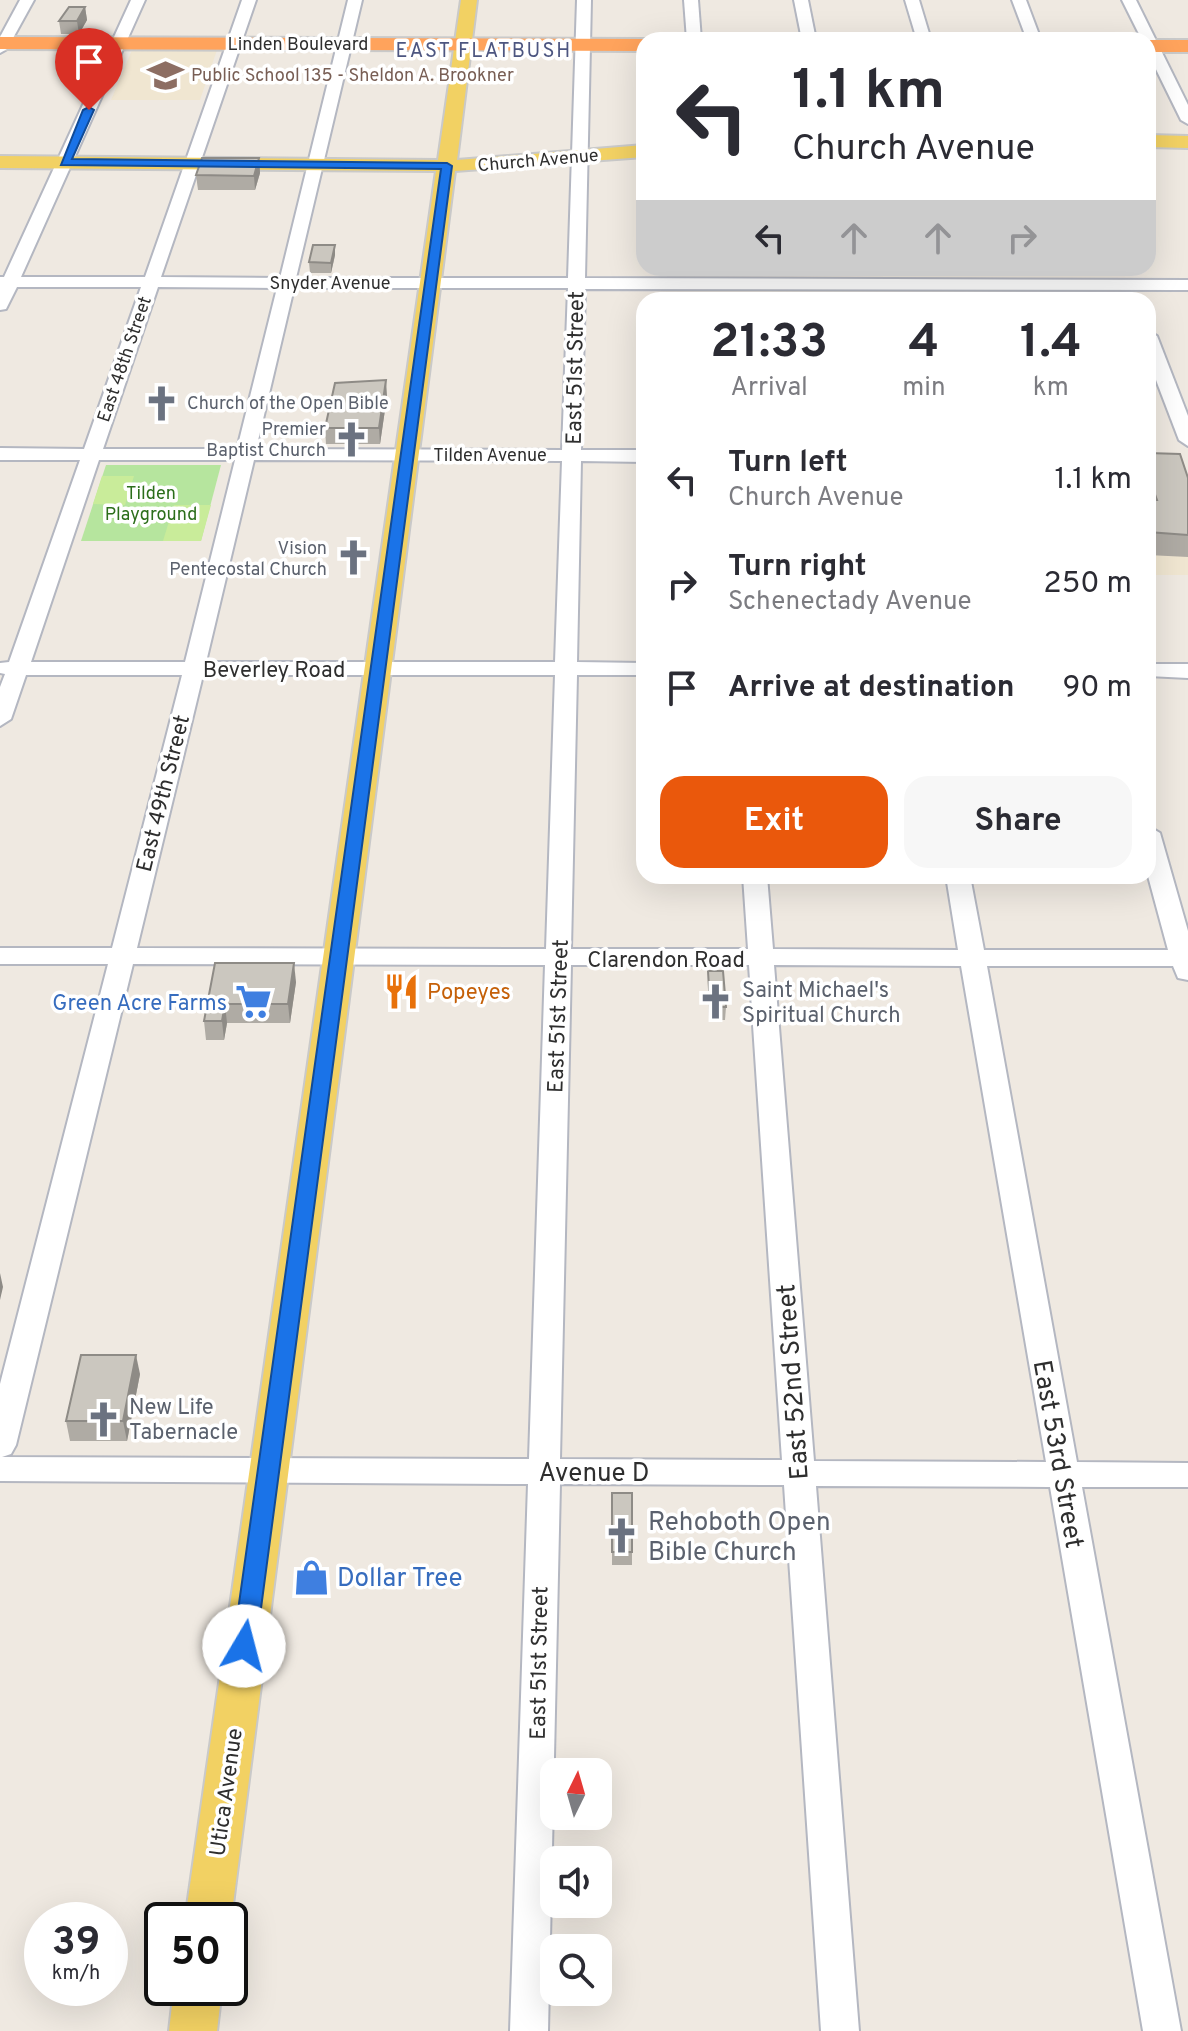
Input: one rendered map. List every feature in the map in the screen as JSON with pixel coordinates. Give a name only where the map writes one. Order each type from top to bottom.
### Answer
[{"type":"highway","name":"Linden Boulevard","points":[[1,45],[636,45]]},
{"type":"highway","points":[[1156,46],[1188,46]]},
{"type":"main road","name":"Utica Avenue","points":[[210,1902],[469,0]]},
{"type":"main road","points":[[1156,141],[1188,142]]},
{"type":"main road","name":"Church Avenue","points":[[0,162],[447,166],[636,152]]},
{"type":"main road","points":[[193,2031],[196,2006]]},
{"type":"street","points":[[1,45],[27,0]]},
{"type":"street","points":[[0,305],[5,282],[65,162],[138,0]]},
{"type":"street","name":"East 48th Street","points":[[0,719],[9,668],[92,454],[249,0]]},
{"type":"street","name":"East 49th Street","points":[[0,1445],[355,0]]},
{"type":"street","name":"East 51st Street","points":[[529,2031],[584,0]]},
{"type":"street","points":[[691,0],[693,32]]},
{"type":"street","points":[[801,0],[807,32]]},
{"type":"street","points":[[912,0],[922,32]]},
{"type":"street","points":[[1019,0],[1031,32]]},
{"type":"street","points":[[1129,0],[1144,32]]},
{"type":"street","points":[[1156,58],[1188,120]]},
{"type":"street","name":"Snyder Avenue","points":[[5,282],[993,284],[1131,292],[1188,285]]},
{"type":"street","points":[[1156,361],[1185,451]]},
{"type":"street","name":"Tilden Avenue","points":[[0,454],[636,456]]},
{"type":"street","name":"Beverley Road","points":[[9,668],[636,669]]},
{"type":"street","points":[[1156,670],[1188,671]]},
{"type":"street","points":[[1156,861],[1186,964]]},
{"type":"street","name":"East 52nd Street","points":[[756,884],[840,2031]]},
{"type":"street","name":"East 53rd Street","points":[[959,884],[1162,2031]]},
{"type":"street","name":"Clarendon Road","points":[[0,956],[973,960],[1186,964]]},
{"type":"street","name":"Avenue D","points":[[0,1469],[1188,1475]]},
{"type":"shaded area","name":"Public School 135 - Sheldon A. Brookner","points":[[132,50],[217,50],[200,100],[111,100]]},
{"type":"shaded area","points":[[1156,473],[1188,489],[1188,575],[1156,575]]},
{"type":"green space","name":"Tilden Playground","points":[[106,465],[221,465],[201,541],[81,541]]},
{"type":"green space","points":[[102,476],[134,476],[125,505],[93,504]]},
{"type":"green space","points":[[174,505],[211,505],[201,541],[163,541]]},
{"type":"building","points":[[69,7],[85,7],[77,21],[59,21]]},
{"type":"building","points":[[202,158],[259,158],[254,176],[196,175]]},
{"type":"building","points":[[313,245],[335,245],[331,263],[309,262]]},
{"type":"building","points":[[386,380],[379,428],[325,428],[335,383]]},
{"type":"building","points":[[1156,453],[1180,454],[1188,478],[1188,535],[1156,533]]},
{"type":"building","points":[[215,963],[294,963],[288,1004],[225,1004],[222,1021],[204,1021]]},
{"type":"building","points":[[708,971],[723,971],[726,1007],[710,1007]]},
{"type":"building","points":[[81,1355],[136,1355],[123,1421],[66,1421]]},
{"type":"building","name":"Rehoboth Open Bible Church","points":[[612,1493],[632,1493],[632,1552],[612,1552]]},
{"type":"place","name":"Public School 135 - Sheldon A. Brookner","points":[[165,75]]},
{"type":"place","name":"Church of the Open Bible","points":[[161,403]]},
{"type":"place","name":"Premier Baptist Church","points":[[352,439]]},
{"type":"place","name":"Vision Pentecostal Church","points":[[353,558]]},
{"type":"place","name":"Popeyes","points":[[401,991]]},
{"type":"place","name":"Green Acre Farms","points":[[253,1002]]},
{"type":"place","name":"Saint Michael's Spiritual Church","points":[[716,1002]]},
{"type":"place","name":"New Life Tabernacle","points":[[103,1419]]},
{"type":"place","name":"Rehoboth Open Bible Church","points":[[622,1536]]},
{"type":"place","name":"Dollar Tree","points":[[311,1577]]},
{"type":"district","name":"EAST FLATBUSH","points":[[484,50]]},
{"type":"route","points":[[89,110],[65,162],[447,166],[244,1646]]}]
